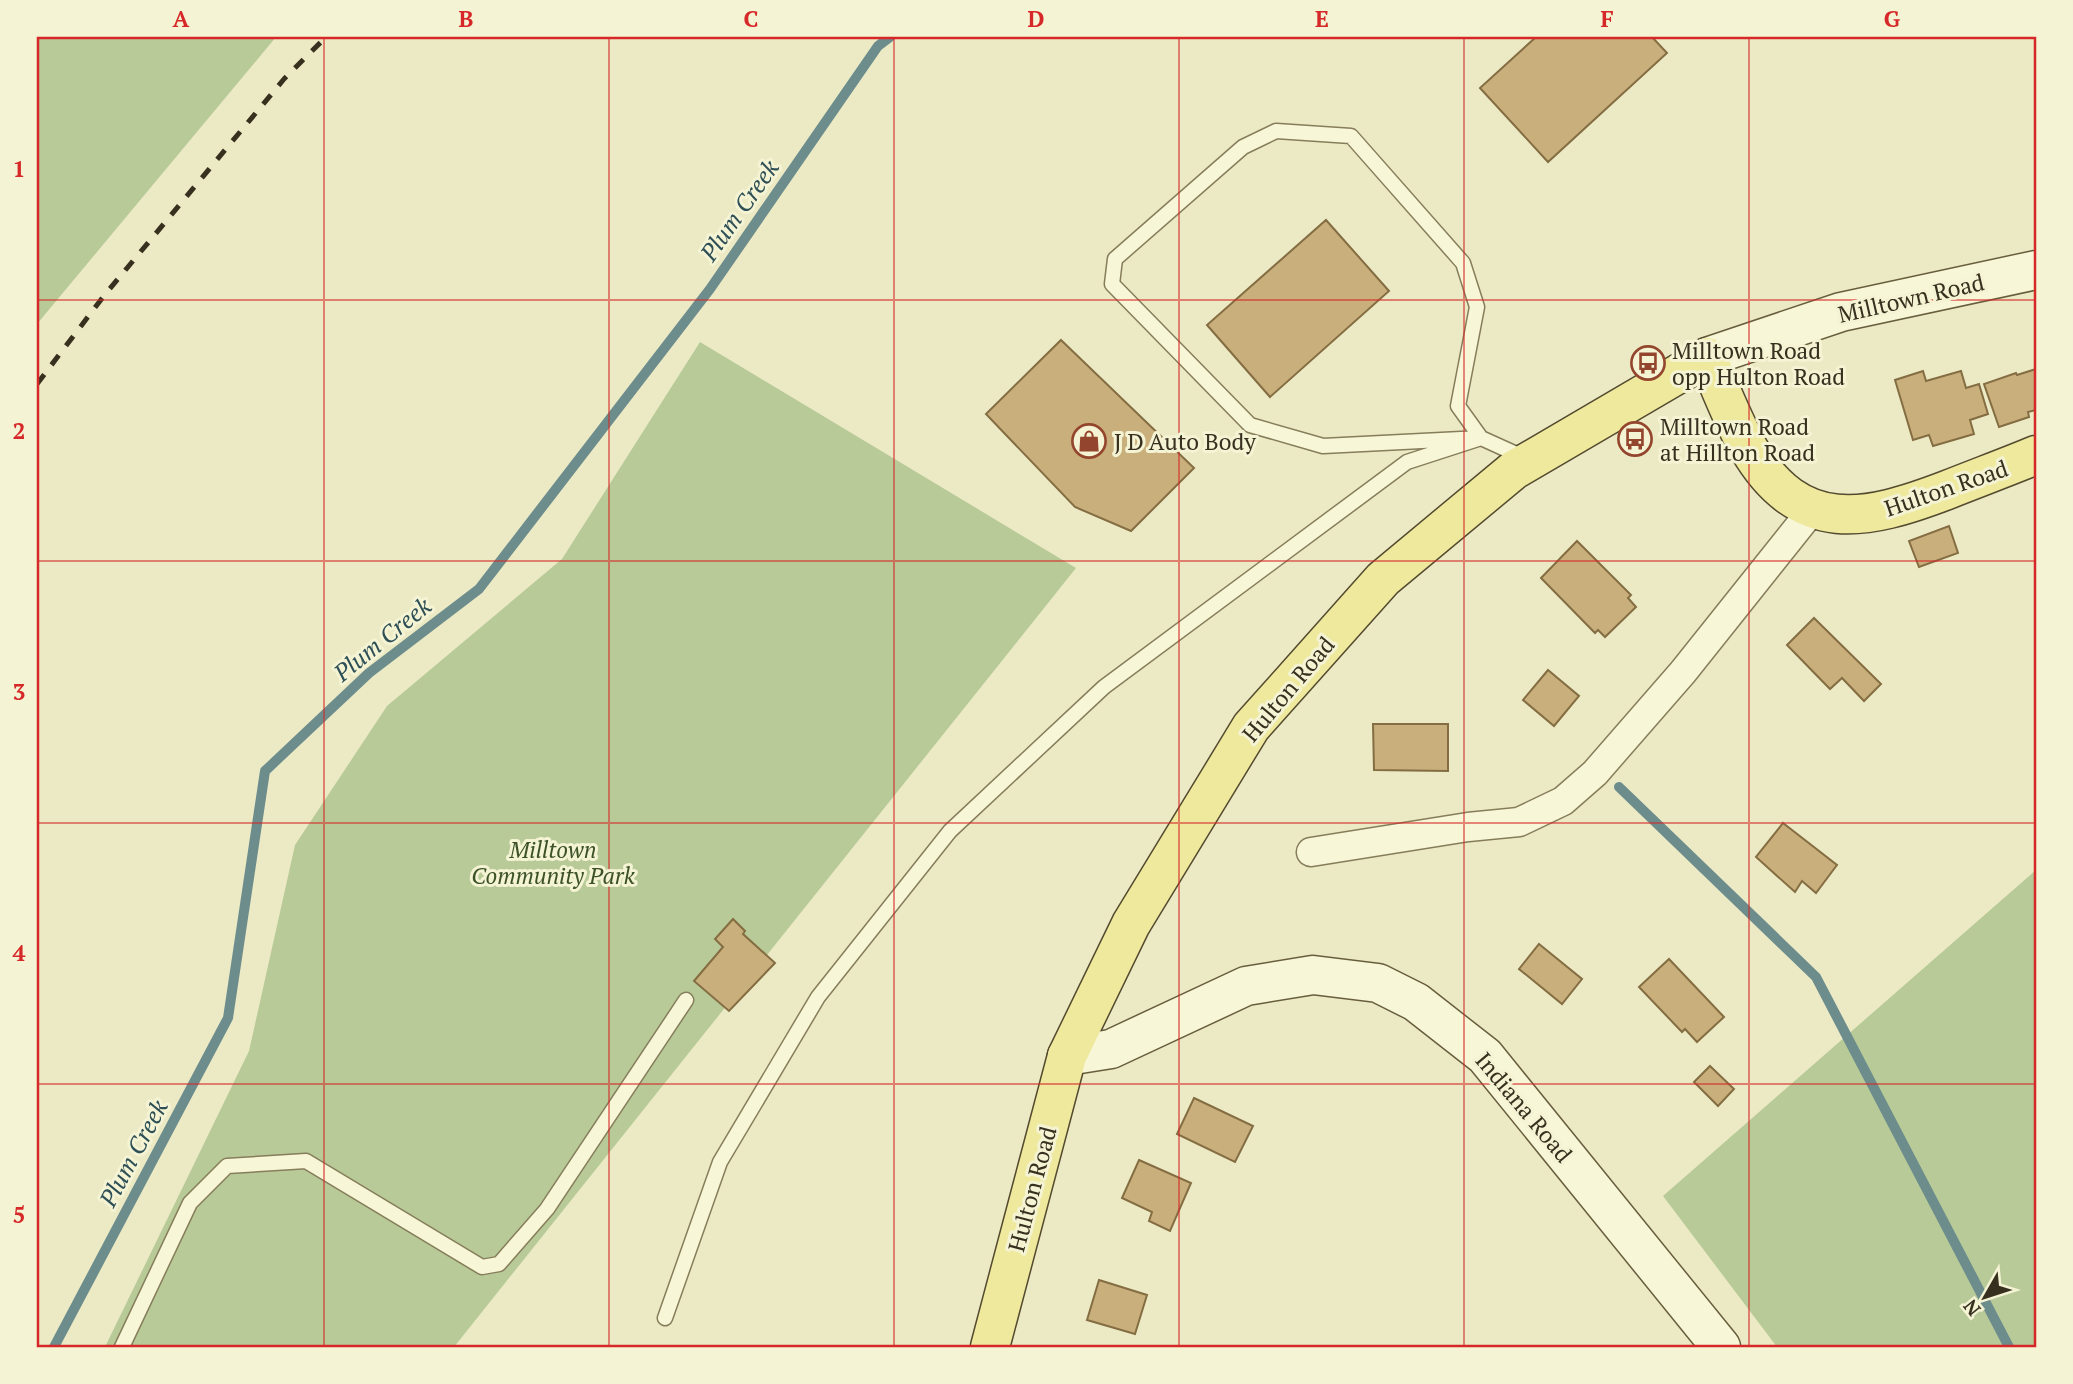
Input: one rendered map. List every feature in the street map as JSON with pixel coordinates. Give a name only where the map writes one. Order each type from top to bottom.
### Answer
[{"type":"main road","name":"Hulton Road","points":[[990,1347],[1067,1056],[1131,924],[1251,727],[1383,579],[1514,470],[1707,356],[1737,426],[1762,467],[1798,503],[1813,509],[1848,516],[1890,509],[1918,501],[2036,455]]},
{"type":"street","name":"Milltown Road","points":[[1707,356],[1841,312],[2036,270]]},
{"type":"street","points":[[1311,852],[1518,821],[1563,801],[1595,773],[1683,672],[1813,509]]},
{"type":"street","name":"Indiana Road","points":[[1067,1056],[1111,1049],[1247,986],[1313,975],[1378,983],[1416,1002],[1485,1056],[1721,1347]]},
{"type":"lane","points":[[1481,438],[1458,406],[1477,307],[1463,263],[1351,136],[1276,131],[1243,147],[1115,259],[1112,284],[1250,425],[1323,446],[1481,438],[1529,460]]},
{"type":"lane","points":[[664,1318],[720,1162],[818,997],[950,831],[1104,687],[1407,462],[1481,438]]},
{"type":"lane","points":[[122,1347],[190,1203],[227,1166],[306,1161],[482,1267],[499,1264],[547,1209],[686,1000]]},
{"type":"green space","points":[[37,37],[276,37],[37,324]]},
{"type":"green space","name":"Milltown Community Park","points":[[700,342],[1076,568],[454,1347],[105,1347],[249,1051],[295,845],[387,706],[562,559]]},
{"type":"green space","points":[[2036,870],[2036,1347],[1777,1347],[1663,1196]]},
{"type":"building","points":[[1536,37],[1652,37],[1667,53],[1548,162],[1480,88]]},
{"type":"building","points":[[1326,220],[1389,291],[1270,397],[1207,325]]},
{"type":"building","name":"J D Auto Body","points":[[1061,340],[1194,468],[1131,531],[1075,507],[986,414]]},
{"type":"building","points":[[2036,369],[2036,410],[2028,412],[2029,417],[1999,427],[1984,384]]},
{"type":"building","points":[[1923,371],[1926,381],[1961,371],[1966,388],[1979,384],[1988,414],[1970,420],[1974,434],[1933,446],[1929,435],[1913,440],[1895,380]]},
{"type":"building","points":[[1949,526],[1958,553],[1919,567],[1909,541]]},
{"type":"building","points":[[1577,541],[1631,595],[1628,598],[1636,607],[1605,637],[1598,630],[1595,633],[1541,578]]},
{"type":"building","points":[[1814,618],[1881,684],[1864,701],[1842,678],[1830,689],[1787,645]]},
{"type":"building","points":[[1548,670],[1579,696],[1554,726],[1523,700]]},
{"type":"building","points":[[1373,724],[1448,724],[1448,771],[1374,770]]},
{"type":"building","points":[[1783,823],[1837,865],[1816,893],[1802,881],[1795,892],[1756,857]]},
{"type":"building","points":[[733,919],[745,931],[743,934],[775,963],[729,1011],[694,981],[723,947],[715,939]]},
{"type":"building","points":[[1539,944],[1582,979],[1562,1004],[1519,969]]},
{"type":"building","points":[[1669,959],[1724,1017],[1697,1042],[1685,1029],[1682,1032],[1639,987]]},
{"type":"building","points":[[1710,1066],[1734,1089],[1718,1106],[1694,1082]]},
{"type":"building","points":[[1194,1098],[1253,1126],[1235,1162],[1177,1134]]},
{"type":"building","points":[[1139,1160],[1191,1183],[1170,1231],[1149,1221],[1152,1212],[1122,1198]]},
{"type":"building","points":[[1099,1280],[1147,1295],[1135,1334],[1087,1320]]},
{"type":"waterway","name":"Plum Creek","points":[[54,1347],[228,1018],[265,771],[369,673],[479,589],[710,289],[878,46],[890,37]]},
{"type":"waterway","points":[[1619,787],[1816,977],[2009,1347]]},
{"type":"railway","points":[[37,384],[103,297],[284,79],[326,37]]},
{"type":"place","name":"Milltown Road opp Hulton Road","points":[[1648,363]]},
{"type":"place","name":"Milltown Road at Hillton Road","points":[[1635,439]]},
{"type":"place","name":"J D Auto Body","points":[[1089,441]]}]
